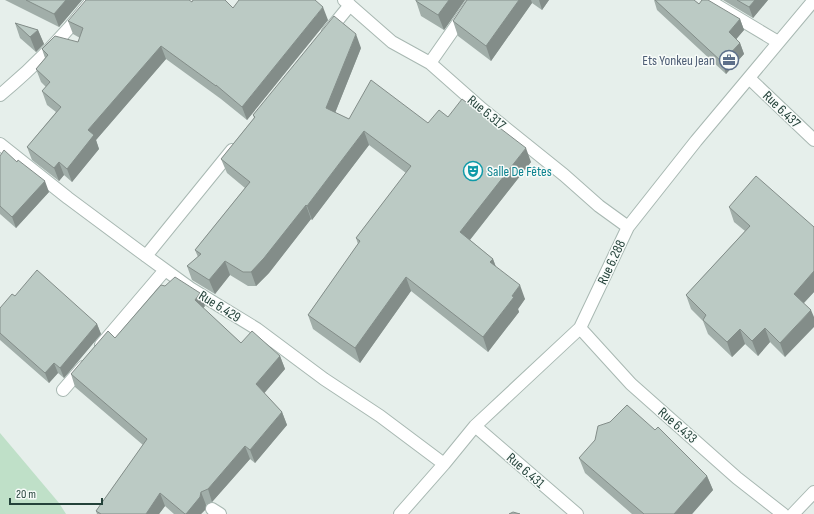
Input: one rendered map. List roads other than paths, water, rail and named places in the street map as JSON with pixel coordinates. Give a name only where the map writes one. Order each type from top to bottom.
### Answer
[{"type":"street","points":[[0,95],[24,75],[74,22],[92,0]]},
{"type":"street","points":[[430,63],[474,0]]},
{"type":"street","points":[[708,0],[778,42]]},
{"type":"street","name":"Rue 6.288","points":[[400,514],[444,464],[474,426],[580,328],[628,227],[696,141],[750,79],[778,42],[814,0]]},
{"type":"street","points":[[320,42],[347,2]]},
{"type":"street","name":"Rue 6.317","points":[[347,2],[392,42],[430,63],[482,110],[564,175],[599,206],[628,227]]},
{"type":"street","name":"Rue 6.437","points":[[750,79],[814,140]]},
{"type":"street","points":[[146,256],[240,140]]},
{"type":"street","name":"Rue 6.429","points":[[0,144],[68,198],[165,270],[190,288],[257,329],[324,379],[380,416],[444,464]]},
{"type":"street","points":[[63,390],[165,270]]},
{"type":"street","name":"Rue 6.433","points":[[580,328],[631,384],[737,478],[783,514]]},
{"type":"street","name":"Rue 6.431","points":[[474,426],[577,514]]},
{"type":"street","points":[[793,514],[814,492]]},
{"type":"place","name":"Ets Yonkeu Jean","points":[[729,60]]},
{"type":"place","name":"Salle De Fêtes","points":[[473,171]]}]
